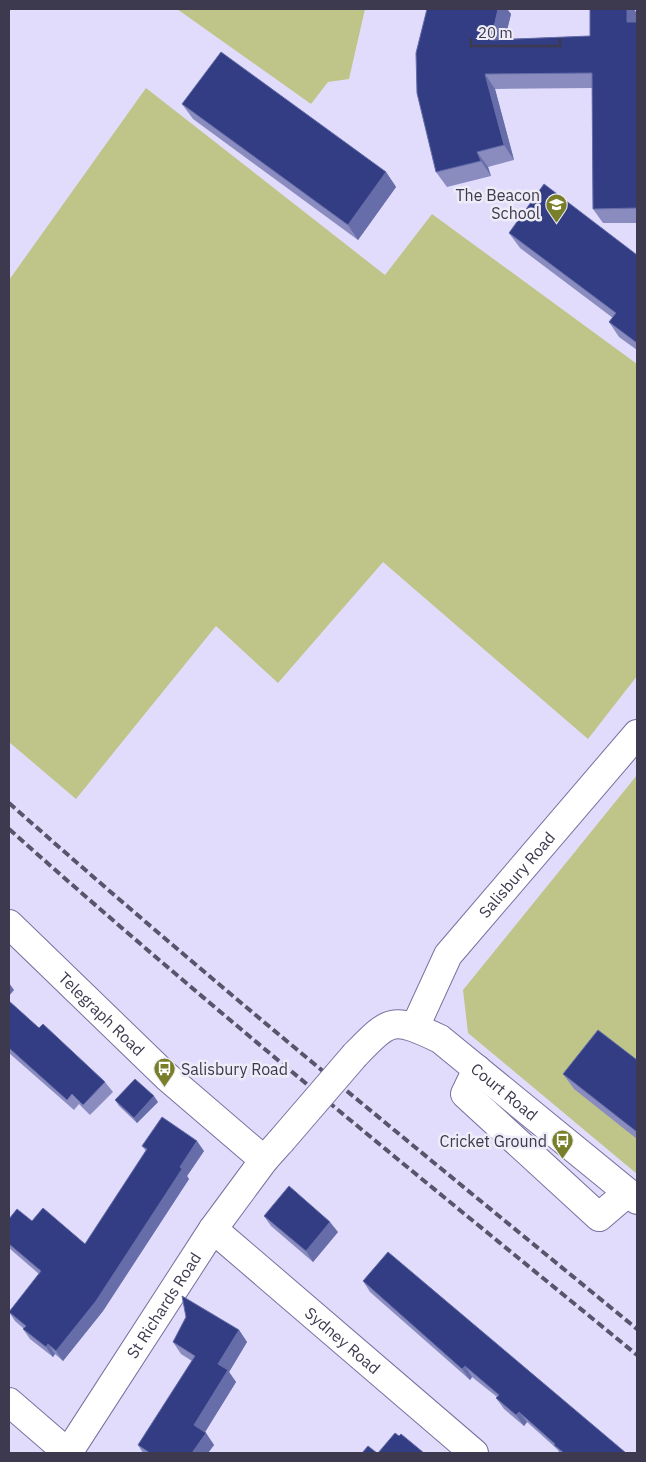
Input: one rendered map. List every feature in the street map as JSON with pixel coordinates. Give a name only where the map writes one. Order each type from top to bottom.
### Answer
[{"type":"street","name":"Salisbury Road","points":[[415,1027],[448,955],[637,734]]},
{"type":"street","name":"Telegraph Road","points":[[9,924],[166,1076],[272,1150]]},
{"type":"street","name":"St Richards Road","points":[[68,1453],[213,1228],[272,1150],[381,1029],[399,1023],[415,1027]]},
{"type":"street","name":"Court Road","points":[[415,1027],[440,1039],[632,1196]]},
{"type":"street","points":[[477,1069],[465,1094],[599,1217],[632,1196]]},
{"type":"street","name":"Sydney Road","points":[[213,1228],[474,1453]]},
{"type":"street","points":[[9,1402],[68,1453]]},
{"type":"green space","points":[[177,9],[365,9],[349,79],[328,82],[311,104]]},
{"type":"green space","points":[[146,88],[385,275],[432,214],[637,364],[637,676],[588,739],[383,562],[278,683],[216,626],[76,799],[9,742],[9,280]]},
{"type":"green space","points":[[637,775],[637,1174],[468,1033],[463,990]]},
{"type":"building","points":[[427,9],[498,9],[491,40],[590,36],[590,9],[627,9],[627,22],[637,22],[637,208],[593,209],[592,73],[485,74],[504,145],[477,152],[481,161],[436,172],[417,93],[416,53]]},
{"type":"building","points":[[221,52],[386,172],[348,225],[182,104]]},
{"type":"building","points":[[544,184],[637,255],[637,343],[609,322],[616,313],[509,233]]},
{"type":"building","points":[[9,1001],[39,1028],[43,1024],[105,1082],[83,1105],[72,1094],[67,1100],[9,1048]]},
{"type":"building","points":[[598,1030],[637,1060],[637,1132],[563,1074]]},
{"type":"building","points":[[135,1079],[154,1096],[134,1118],[115,1100]]},
{"type":"building","points":[[162,1117],[197,1141],[180,1167],[182,1169],[96,1301],[56,1351],[48,1344],[46,1347],[23,1329],[26,1326],[9,1312],[41,1271],[9,1244],[9,1219],[17,1209],[32,1221],[43,1208],[85,1244],[147,1149],[142,1146]]},
{"type":"building","points":[[289,1186],[330,1222],[306,1251],[264,1216]]},
{"type":"building","points":[[388,1252],[626,1453],[564,1453],[519,1412],[516,1415],[496,1398],[499,1395],[465,1366],[462,1369],[363,1281]]},
{"type":"building","points":[[182,1296],[239,1330],[218,1364],[228,1370],[194,1425],[206,1433],[192,1453],[150,1453],[138,1445],[195,1356],[173,1342],[186,1317]]},
{"type":"building","points":[[395,1433],[399,1436],[401,1434],[424,1453],[378,1453]]},
{"type":"building","points":[[368,1446],[377,1453],[362,1453]]},
{"type":"railway","points":[[9,803],[242,1003],[637,1329]]},
{"type":"railway","points":[[9,829],[242,1030],[637,1355]]},
{"type":"place","name":"The Beacon School","points":[[556,223]]},
{"type":"place","name":"Salisbury Road","points":[[165,1088]]},
{"type":"place","name":"Cricket Ground","points":[[563,1160]]}]
